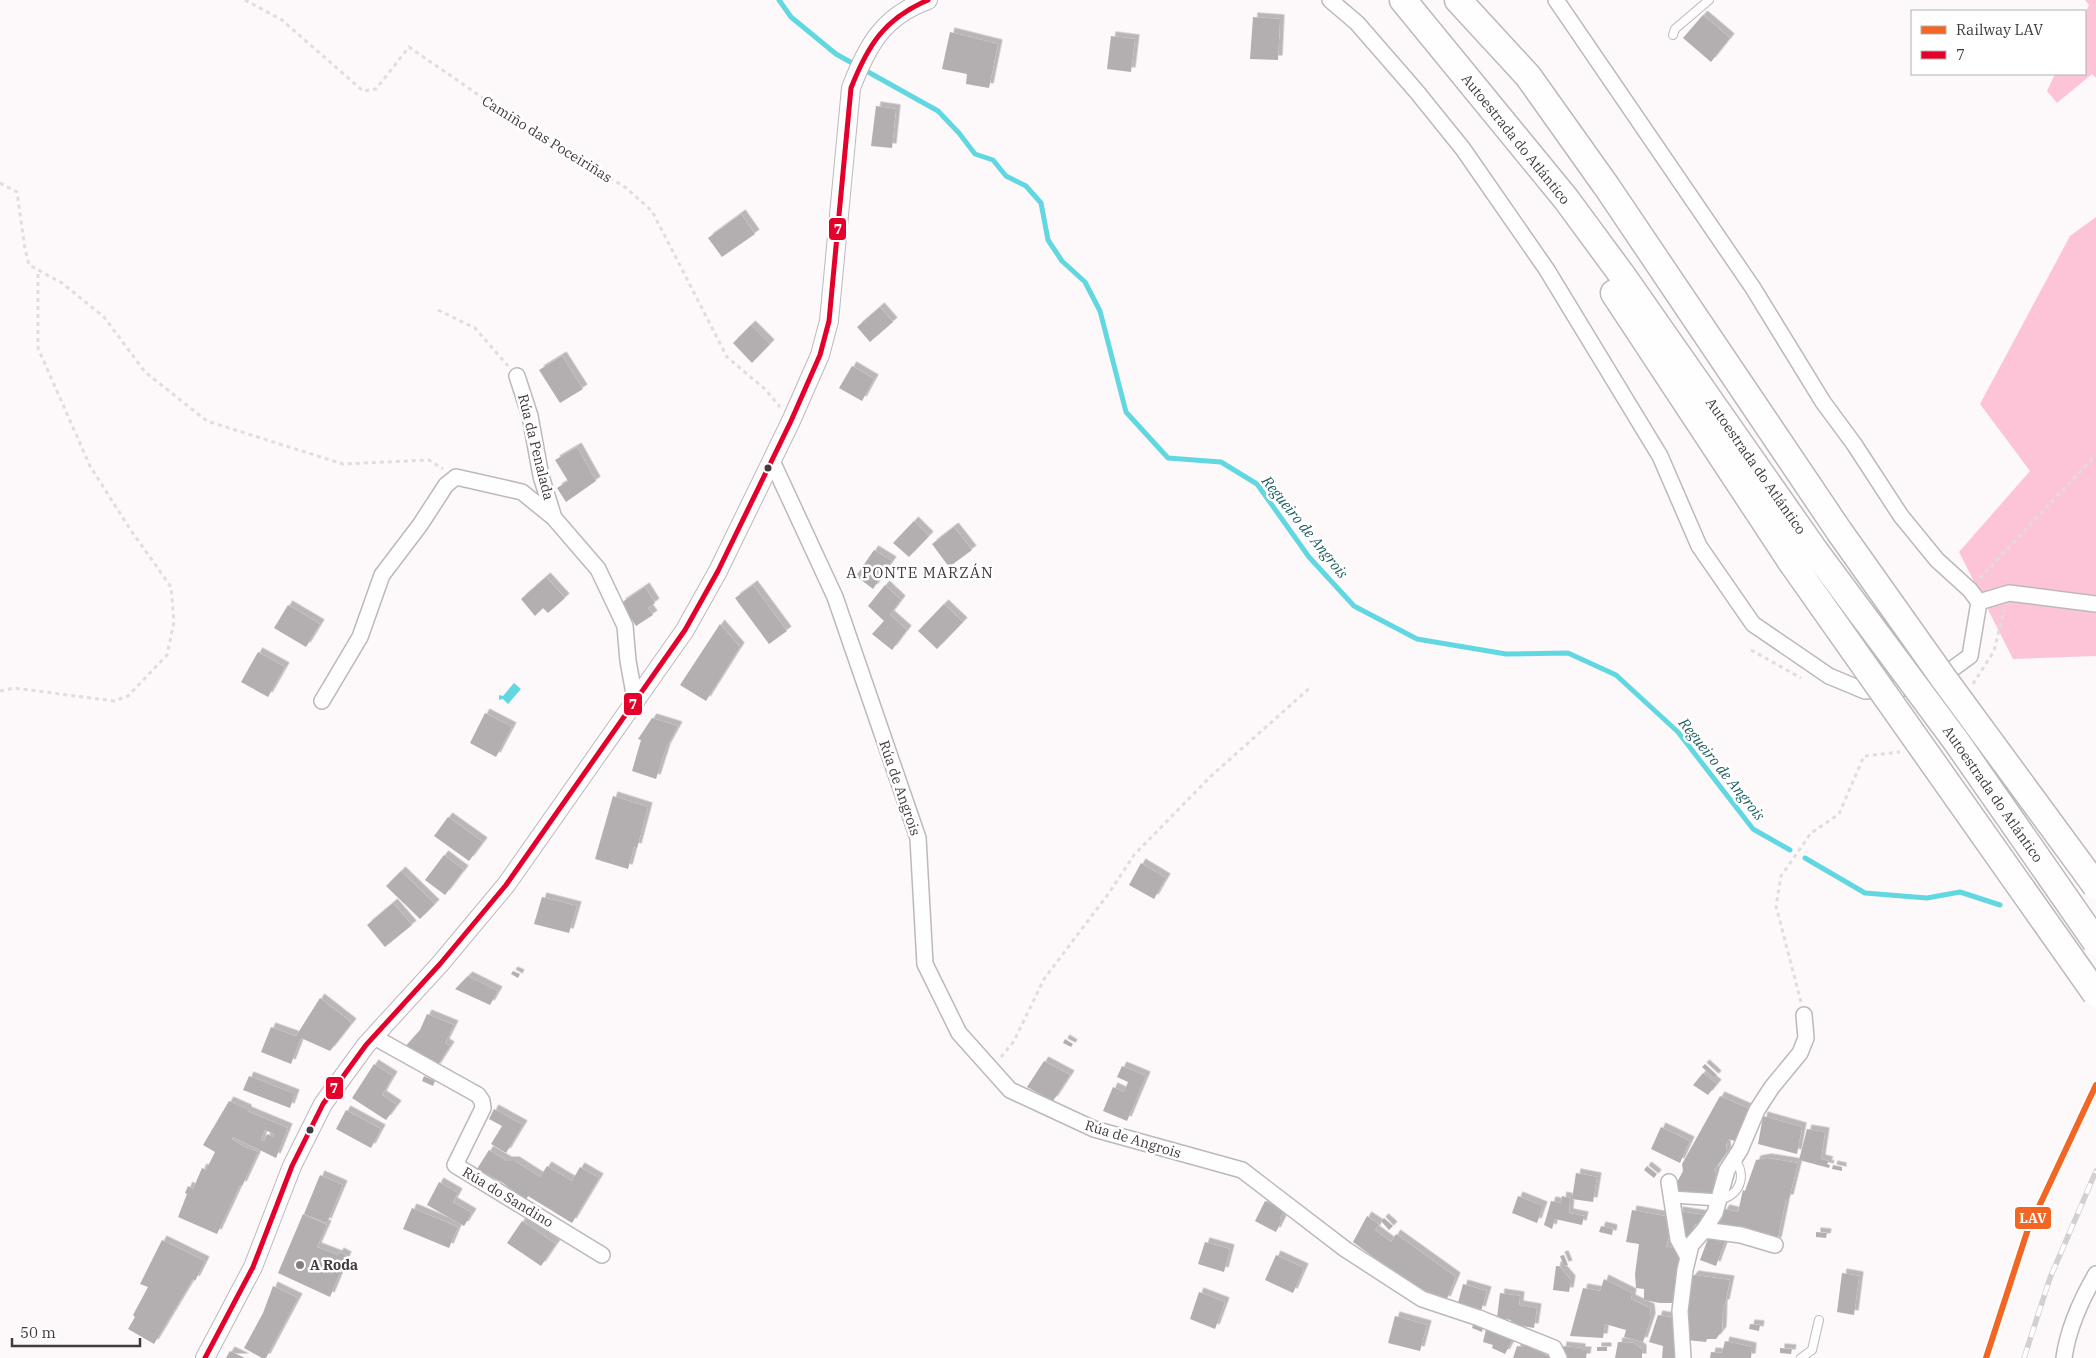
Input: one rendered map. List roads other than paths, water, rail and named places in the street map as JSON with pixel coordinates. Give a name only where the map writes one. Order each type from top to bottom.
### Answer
[{"type":"highway","name":"Autoestrada do Atlántico","points":[[1403,0],[1566,199],[1622,275],[1816,551],[1956,741],[2096,942]]},
{"type":"highway","name":"Autoestrada do Atlántico","points":[[1458,0],[1528,76],[1606,187],[1839,531],[2096,886]]},
{"type":"highway","points":[[1566,199],[1597,268],[1792,564],[2096,994]]},
{"type":"street","points":[[205,1358],[253,1267],[292,1166],[323,1104],[374,1037],[440,964],[506,885],[685,630],[718,571],[772,462],[820,355],[829,321],[851,88],[872,42],[885,25],[908,9],[928,0]]},
{"type":"street","points":[[1330,0],[1356,24],[1422,99],[1463,150],[1541,262],[1660,456],[1700,546],[1753,624],[1829,676],[1865,691],[1930,686],[1970,656],[1974,596]]},
{"type":"street","points":[[1556,0],[1753,288],[1823,402],[1854,444],[1901,516],[1937,560],[1974,596],[2009,593],[2096,604]]},
{"type":"street","name":"Rúa da Penalada","points":[[516,376],[530,416],[541,476],[554,518]]},
{"type":"street","name":"Rúa de Angrois","points":[[772,462],[834,597],[918,838],[925,964],[959,1033],[1010,1090],[1094,1129],[1242,1170],[1346,1249],[1422,1299],[1479,1318],[1554,1348],[1558,1358]]},
{"type":"street","name":"Rúa da Penalada","points":[[322,701],[360,637],[382,575],[420,525],[446,485],[456,477],[522,492],[554,518],[598,569],[625,626],[628,661],[635,700]]},
{"type":"street","points":[[1684,1358],[1680,1311],[1691,1245],[1715,1213],[1727,1170],[1735,1159],[1757,1110],[1800,1053],[1806,1038],[1804,1015]]},
{"type":"street","name":"Rúa do Sandino","points":[[374,1037],[462,1085],[478,1095],[482,1101],[483,1108],[455,1165],[602,1255]]},
{"type":"street","points":[[1669,1182],[1678,1239],[1688,1257]]},
{"type":"street","points":[[1672,1197],[1719,1200]]},
{"type":"street","points":[[1704,1230],[1741,1235],[1775,1246]]},
{"type":"street","points":[[2064,1358],[2080,1301],[2096,1274]]},
{"type":"lane","points":[[1673,35],[1675,29],[1709,0]]},
{"type":"lane","points":[[1801,1358],[1812,1350],[1819,1320]]},
{"type":"water","points":[[514,683],[521,689],[508,704],[503,699],[499,700],[499,695],[503,696]]},
{"type":"waterway","name":"Regueiro de Angrois","points":[[779,0],[791,17],[836,54],[938,111],[959,133],[975,154],[993,160],[1006,176],[1026,186],[1041,203],[1048,240],[1062,261],[1085,282],[1100,311],[1126,412],[1168,458],[1221,462],[1257,484],[1309,557],[1354,606],[1417,639],[1506,654],[1568,653],[1616,675],[1678,732],[1753,829],[1790,850]]},
{"type":"waterway","name":"Regueiro de Angrois","points":[[1805,858],[1865,893],[1927,898],[1960,892],[2000,905]]},
{"type":"railway","points":[[2024,1358],[2050,1278],[2096,1171]]},
{"type":"rail line","name":"LAV","points":[[1986,1358],[2027,1232],[2096,1085]]},
{"type":"place","name":"A Roda","points":[[300,1265]]},
{"type":"district","name":"A PONTE MARZÁN","points":[[920,572]]}]
